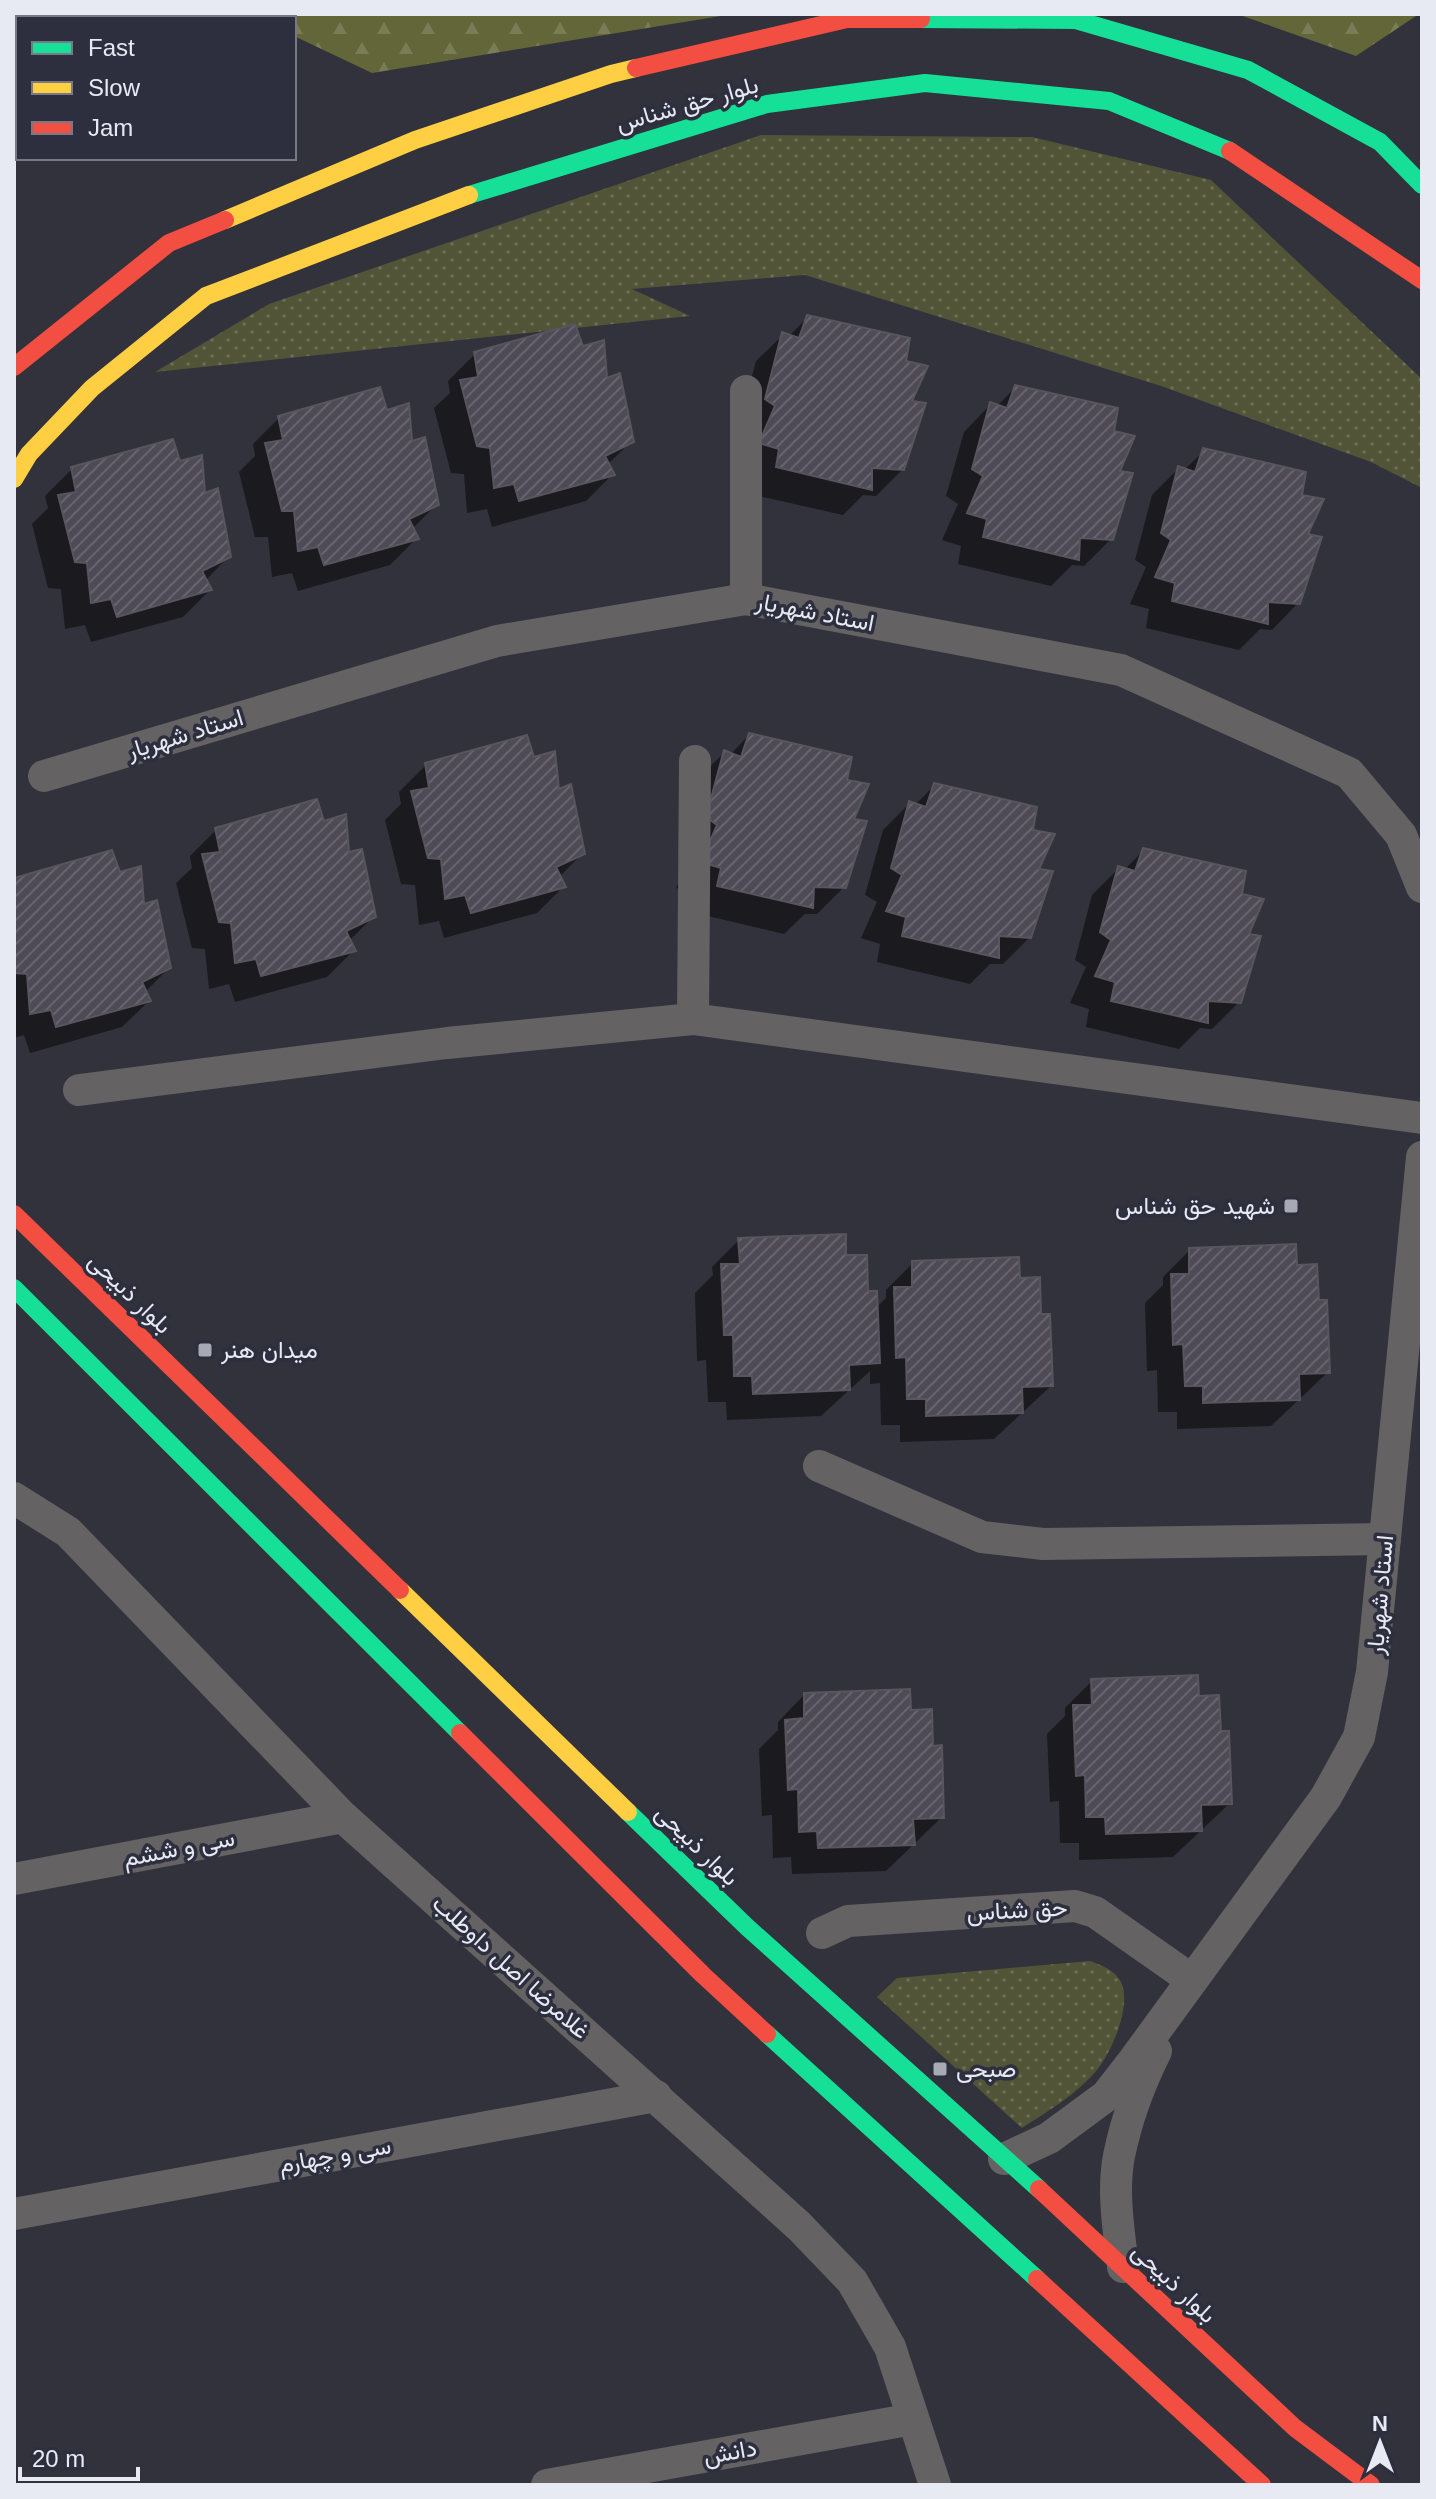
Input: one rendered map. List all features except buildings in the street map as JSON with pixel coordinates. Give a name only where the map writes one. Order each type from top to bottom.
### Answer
[{"type":"main road","name":"بلوار حق شناس","points":[[14,367],[169,243],[415,140],[611,74],[847,19],[1076,20],[1205,57],[1248,70],[1380,142],[1422,185]]},
{"type":"main road","name":"بلوار حق شناس","points":[[14,479],[29,454],[92,388],[206,296],[469,195],[767,104],[925,83],[1109,101],[1235,153],[1422,280]]},
{"type":"main road","name":"بلوار ذبیحی","points":[[14,1214],[747,1927],[1123,2267],[1295,2428],[1371,2485]]},
{"type":"main road","points":[[14,1288],[703,1975],[1262,2485]]},
{"type":"street","points":[[746,391],[746,599]]},
{"type":"street","name":"استاد شهریار","points":[[44,776],[497,641],[746,599],[1121,670],[1349,773],[1401,835],[1422,887]]},
{"type":"street","points":[[693,1019],[695,761]]},
{"type":"street","points":[[79,1090],[447,1043],[693,1019],[1422,1118]]},
{"type":"street","name":"استاد شهریار","points":[[1004,2159],[1049,2138],[1106,2096],[1326,1797],[1359,1737],[1372,1672],[1422,1157]]},
{"type":"street","points":[[819,1466],[982,1537],[1012,1542],[1385,1539]]},
{"type":"street","name":"غلامرضا اصل داوطلب","points":[[14,1498],[68,1532],[343,1817],[799,2226],[852,2281],[890,2347],[935,2485]]},
{"type":"street","name":"سی و ششم","points":[[14,1879],[343,1817]]},
{"type":"street","name":"حق شناس","points":[[822,1933],[848,1921],[1075,1906],[1095,1912],[1192,1980]]},
{"type":"street","name":"استاد شهریار","points":[[1123,2267],[1116,2208],[1119,2157],[1144,2075],[1192,1980]]},
{"type":"street","name":"سی و چهارم","points":[[14,2214],[656,2096]]},
{"type":"street","name":"دانش","points":[[547,2485],[913,2419]]},
{"type":"green space","points":[[733,14],[372,73],[296,37],[296,16],[280,16]]},
{"type":"green space","points":[[1237,14],[1419,14],[1356,56]]},
{"type":"green space","points":[[761,135],[1032,137],[1211,180],[1422,379],[1422,488],[1371,462],[1161,386],[805,275],[632,289],[690,316],[155,372],[269,304]]},
{"type":"green space","points":[[1090,1961],[1111,1971],[1121,1982],[1124,2003],[1119,2028],[1103,2062],[1089,2079],[1062,2102],[1022,2128],[877,1997],[897,1978]]},
{"type":"traffic: fast","points":[[921,19],[1076,20],[1248,70],[1380,142],[1422,185]]},
{"type":"traffic: fast","points":[[469,195],[767,104],[925,83],[1109,101],[1230,151]]},
{"type":"traffic: fast","points":[[14,1288],[460,1733]]},
{"type":"traffic: fast","points":[[628,1812],[747,1927],[1039,2189]]},
{"type":"traffic: fast","points":[[767,2034],[1037,2279]]},
{"type":"traffic: slow","points":[[225,220],[415,140],[636,68]]},
{"type":"traffic: slow","points":[[14,479],[29,454],[92,388],[206,296],[469,195]]},
{"type":"traffic: slow","points":[[400,1590],[628,1812]]},
{"type":"traffic: jam","points":[[636,68],[847,19],[921,19]]},
{"type":"traffic: jam","points":[[1230,151],[1422,280]]},
{"type":"traffic: jam","points":[[14,367],[169,243],[225,220]]},
{"type":"traffic: jam","points":[[14,1214],[400,1590]]},
{"type":"traffic: jam","points":[[460,1733],[703,1975],[767,2034]]},
{"type":"traffic: jam","points":[[1039,2189],[1295,2428],[1371,2485]]},
{"type":"traffic: jam","points":[[1037,2279],[1262,2485]]},
{"type":"place","name":"شهید حق شناس","points":[[1291,1206]]},
{"type":"place","name":"میدان هنر","points":[[205,1350]]},
{"type":"place","name":"صبحی","points":[[940,2069]]}]
